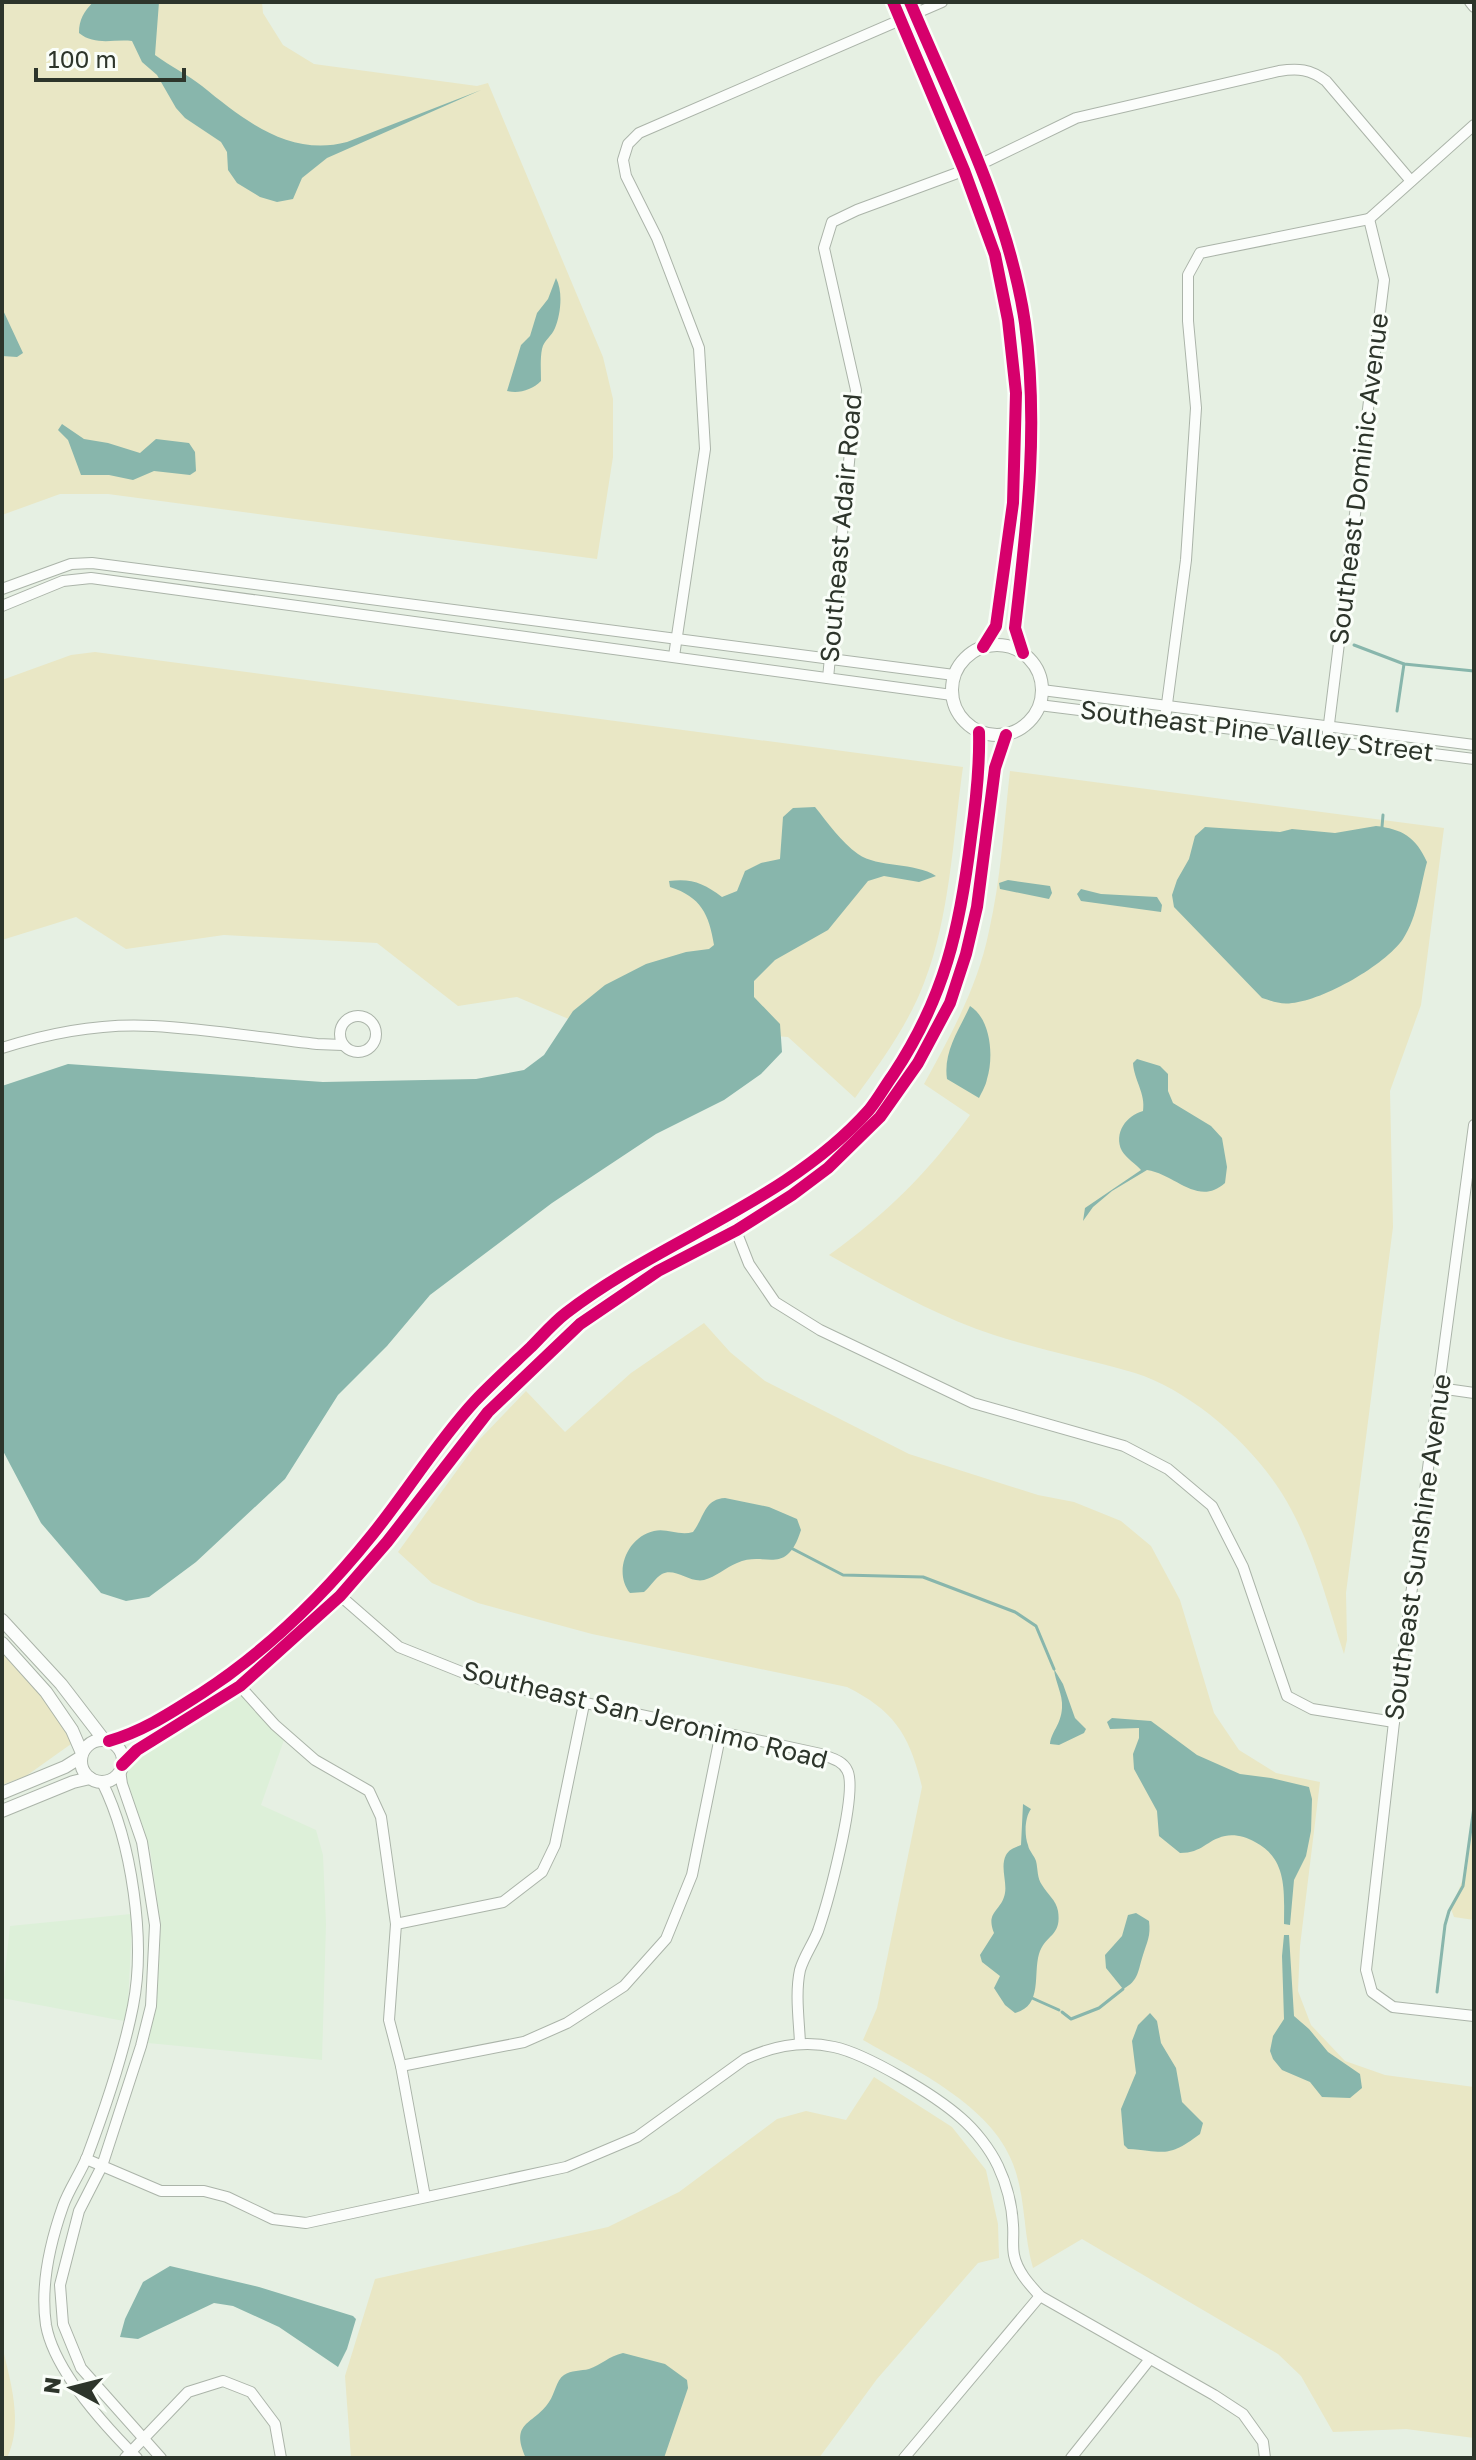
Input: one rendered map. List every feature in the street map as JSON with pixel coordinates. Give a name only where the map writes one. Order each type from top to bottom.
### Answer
[{"type":"street","points":[[893,2],[964,170],[995,255],[1007,315],[1016,393],[1016,453],[996,626],[983,647]]},
{"type":"street","points":[[674,656],[705,449],[699,348],[653,228],[626,176],[623,160],[628,144],[639,133],[900,20],[912,8],[942,2]]},
{"type":"street","points":[[1470,2],[1474,7]]},
{"type":"street","points":[[912,8],[979,165],[1011,258],[1023,313],[1032,398],[1033,456],[1015,628],[1023,653]]},
{"type":"street","name":"Southeast Adair Road","points":[[828,678],[856,390],[824,248],[832,222],[979,165],[1076,118],[1279,71],[1300,69],[1326,81],[1411,181]]},
{"type":"street","points":[[1165,719],[1186,560],[1196,408],[1188,321],[1188,275],[1200,253],[1369,219],[1474,125]]},
{"type":"street","name":"Southeast Dominic Avenue","points":[[1327,740],[1384,280],[1369,219]]},
{"type":"street","points":[[1007,315],[1023,313]]},
{"type":"street","points":[[1011,517],[1028,519]]},
{"type":"street","points":[[2,589],[71,564],[92,563],[954,675]]},
{"type":"street","points":[[142,570],[143,585]]},
{"type":"street","points":[[2,606],[63,581],[91,578],[952,695]]},
{"type":"street","points":[[322,609],[324,593]]},
{"type":"street","points":[[497,632],[498,616]]},
{"type":"street","points":[[983,647],[1011,647],[1023,653],[1040,676],[1042,690],[1032,719],[1006,735],[979,732],[961,717],[952,695],[954,675],[971,653],[983,647]]},
{"type":"street","name":"Southeast Pine Valley Street","points":[[1042,690],[1474,745]]},
{"type":"street","name":"Southeast Pine Valley Street","points":[[1039,705],[1474,759]]},
{"type":"street","points":[[2,1793],[65,1767],[82,1755],[89,1744],[132,1735],[230,1675],[277,1637],[329,1586],[374,1533],[473,1403],[565,1314],[645,1260],[783,1183],[870,1109],[906,1055],[937,995],[963,906],[980,763],[979,732]]},
{"type":"street","points":[[2,1811],[73,1782],[113,1778],[137,1750],[182,1725],[240,1686],[340,1596],[387,1542],[488,1412],[580,1324],[658,1271],[737,1230],[828,1168],[880,1117],[918,1063],[950,1003],[977,907],[995,768],[1006,735]]},
{"type":"street","points":[[2,1048],[37,1037],[112,1026],[152,1026],[343,1045]]},
{"type":"street","name":"Southeast Sunshine Avenue","points":[[1474,1125],[1394,1722],[1366,1970],[1372,1992],[1393,2007],[1474,2016]]},
{"type":"street","points":[[729,1213],[749,1264],[775,1302],[820,1330],[973,1403],[1124,1446],[1168,1469],[1212,1506],[1243,1567],[1287,1696],[1312,1709],[1394,1722]]},
{"type":"street","points":[[1439,1388],[1474,1393]]},
{"type":"street","name":"Southeast San Jeronimo Road","points":[[329,1586],[399,1647],[484,1681],[821,1754],[838,1761],[848,1770],[851,1794],[833,1878],[818,1931],[801,1967],[798,1985],[800,2043]]},
{"type":"street","points":[[2,1620],[120,1751],[122,1784],[143,1846],[155,1925],[151,2006],[102,2166],[79,2211],[60,2285],[63,2324],[81,2368],[161,2458]]},
{"type":"street","points":[[2,1643],[46,1692],[72,1730],[82,1755],[83,1771],[96,1780],[127,1850],[138,1926],[134,2003],[128,2028],[86,2159],[63,2205],[43,2283],[47,2327],[66,2377],[131,2456],[188,2392],[223,2381],[251,2392],[275,2424],[281,2458]]},
{"type":"street","points":[[230,1675],[275,1725],[315,1760],[369,1791],[381,1817],[396,1924],[389,2020],[401,2066],[425,2197]]},
{"type":"street","points":[[396,1924],[503,1902],[542,1872],[555,1845],[584,1704]]},
{"type":"street","points":[[401,2066],[524,2042],[567,2023],[624,1986],[666,1939],[692,1875],[721,1732]]},
{"type":"street","points":[[127,1850],[143,1846]]},
{"type":"street","points":[[137,1938],[154,1945]]},
{"type":"street","points":[[128,2028],[144,2033]]},
{"type":"street","points":[[86,2159],[161,2191],[204,2191],[227,2197],[273,2219],[306,2223],[566,2167],[637,2137],[745,2059],[763,2051],[800,2043],[834,2047],[865,2057],[961,2118],[983,2143],[998,2166],[1008,2194],[1014,2256],[1024,2278],[1040,2296],[1243,2414],[1263,2442],[1265,2458]]},
{"type":"street","points":[[43,2283],[60,2285]]},
{"type":"street","points":[[904,2458],[1040,2296]]},
{"type":"street","points":[[1071,2458],[1150,2359]]},
{"type":"shaded area","points":[[2,2],[262,2],[263,13],[283,45],[314,64],[477,86],[488,83],[603,357],[613,399],[613,457],[597,559],[108,494],[60,494],[2,515]]},
{"type":"shaded area","points":[[95,652],[963,767],[940,931],[918,999],[884,1057],[855,1098],[788,1037],[571,1020],[517,997],[458,1006],[377,943],[224,935],[126,949],[76,917],[2,940],[2,680],[71,655]]},
{"type":"shaded area","points":[[1010,771],[1444,828],[1421,1005],[1390,1091],[1393,1227],[1346,1593],[1347,1640],[1344,1654],[1315,1563],[1292,1511],[1264,1468],[1204,1410],[1158,1382],[1135,1373],[1011,1340],[951,1319],[829,1255],[906,1191],[970,1115],[924,1084],[962,1010],[984,951],[1002,851]]},
{"type":"shaded area","points":[[704,1323],[730,1352],[765,1381],[909,1454],[1038,1495],[1074,1502],[1121,1521],[1151,1546],[1180,1600],[1214,1713],[1239,1750],[1276,1773],[1320,1782],[1300,1946],[1298,1991],[1311,2025],[1345,2061],[1385,2075],[1474,2087],[1474,2438],[1406,2429],[1333,2432],[1301,2376],[1278,2354],[1082,2239],[1033,2268],[1013,2164],[988,2124],[949,2091],[863,2040],[877,2008],[922,1787],[906,1739],[889,1716],[877,1706],[847,1687],[592,1634],[478,1603],[432,1583],[398,1552],[479,1440],[526,1391],[565,1432],[631,1373]]},
{"type":"shaded area","points":[[2,1651],[51,1706],[71,1744],[26,1776],[2,1785]]},
{"type":"shaded area","points":[[240,1693],[284,1740],[261,1805],[316,1830],[323,1855],[326,1924],[322,2060],[148,2043],[156,2006],[161,1925],[150,1849],[127,1783],[126,1771],[141,1754]]},
{"type":"shaded area","points":[[1474,1817],[1474,1920],[1454,1917],[1451,1909],[1467,1869]]},
{"type":"shaded area","points":[[131,1914],[128,2003],[124,2021],[2,1998],[10,1926]]},
{"type":"shaded area","points":[[874,2077],[952,2127],[986,2170],[998,2224],[999,2258],[978,2263],[877,2379],[819,2458],[351,2458],[345,2376],[375,2279],[608,2227],[679,2192],[777,2119],[806,2111],[846,2120]]},
{"type":"shaded area","points":[[2,2345],[15,2416],[15,2431],[7,2458],[2,2458]]},
{"type":"water","points":[[93,2],[159,2],[155,55],[252,123],[287,140],[326,145],[347,142],[481,90],[327,158],[302,178],[293,199],[277,202],[260,197],[237,183],[228,170],[227,152],[221,142],[185,118],[176,108],[157,75],[142,62],[132,41],[98,41],[79,33],[83,16]]},
{"type":"water","points":[[556,278],[560,289],[560,309],[555,328],[542,349],[541,381],[525,390],[507,391],[521,345],[530,336],[537,313],[548,299]]},
{"type":"water","points":[[2,308],[23,353],[17,357],[2,356]]},
{"type":"water","points":[[62,424],[84,439],[140,453],[156,439],[189,443],[195,452],[196,471],[190,475],[154,471],[133,480],[109,475],[81,475],[68,440],[58,430]]},
{"type":"water","points":[[815,807],[840,838],[858,854],[936,876],[919,882],[884,876],[868,881],[828,930],[775,960],[754,981],[754,997],[780,1024],[782,1052],[761,1074],[724,1100],[656,1134],[552,1203],[430,1295],[387,1346],[338,1395],[285,1479],[196,1562],[149,1597],[126,1601],[101,1593],[41,1523],[2,1449],[2,1086],[68,1064],[323,1082],[476,1079],[524,1070],[544,1055],[573,1011],[605,985],[646,964],[686,952],[709,949],[714,945],[702,908],[689,896],[670,887],[669,881],[697,883],[722,897],[737,891],[745,871],[780,859],[783,817],[793,808]]},
{"type":"water","points":[[1376,826],[1393,829],[1413,840],[1427,862],[1415,911],[1403,939],[1383,960],[1353,980],[1320,995],[1288,1003],[1262,998],[1174,907],[1172,895],[1177,880],[1189,859],[1195,836],[1205,827],[1335,833]]},
{"type":"water","points":[[1008,880],[1050,886],[1052,893],[1049,899],[1000,889],[999,883]]},
{"type":"water","points":[[1081,889],[1101,894],[1157,897],[1162,905],[1161,912],[1081,901],[1077,894]]},
{"type":"water","points":[[970,1006],[982,1020],[989,1039],[989,1070],[979,1098],[947,1079],[946,1069],[950,1050]]},
{"type":"water","points":[[1137,1059],[1160,1066],[1168,1074],[1168,1091],[1173,1103],[1211,1126],[1222,1138],[1227,1167],[1225,1183],[1215,1190],[1196,1191],[1147,1170],[1112,1191],[1093,1207],[1083,1221],[1085,1208],[1141,1170],[1122,1151],[1119,1138],[1127,1121],[1143,1111],[1143,1099],[1133,1063]]},
{"type":"water","points":[[725,1498],[769,1507],[797,1519],[801,1530],[789,1554],[774,1560],[747,1560],[704,1580],[667,1572],[644,1592],[630,1593],[625,1585],[623,1566],[636,1540],[654,1531],[693,1532],[709,1506]]},
{"type":"water","points":[[1054,1669],[1075,1718],[1086,1729],[1084,1733],[1059,1745],[1050,1744],[1062,1708]]},
{"type":"water","points":[[1112,1718],[1151,1721],[1197,1755],[1240,1774],[1309,1787],[1312,1799],[1311,1831],[1306,1856],[1294,1880],[1290,1925],[1284,1924],[1284,1889],[1279,1867],[1266,1849],[1248,1839],[1229,1835],[1194,1851],[1180,1853],[1159,1836],[1157,1811],[1134,1769],[1133,1754],[1139,1728],[1110,1729],[1107,1722]]},
{"type":"water","points":[[1023,1804],[1031,1809],[1027,1816],[1026,1836],[1038,1876],[1057,1907],[1059,1919],[1058,1926],[1039,1954],[1030,2004],[1015,2013],[1005,2005],[994,1988],[1000,1976],[982,1962],[980,1955],[994,1933],[993,1915],[1005,1893],[1006,1855],[1021,1845]]},
{"type":"water","points":[[1136,1913],[1149,1921],[1149,1935],[1137,1975],[1123,1989],[1106,1968],[1105,1955],[1122,1936],[1128,1915]]},
{"type":"water","points":[[1284,1935],[1289,1935],[1294,2016],[1328,2052],[1360,2074],[1362,2088],[1350,2098],[1322,2097],[1310,2082],[1282,2070],[1273,2059],[1270,2051],[1273,2036],[1284,2019]]},
{"type":"water","points":[[1150,2013],[1157,2021],[1161,2043],[1176,2068],[1182,2102],[1203,2123],[1200,2134],[1180,2147],[1165,2152],[1128,2149],[1124,2145],[1121,2109],[1136,2073],[1132,2041],[1138,2025]]},
{"type":"water","points":[[170,2266],[259,2287],[353,2316],[356,2319],[338,2367],[279,2327],[233,2306],[214,2303],[138,2339],[120,2337],[143,2282]]},
{"type":"water","points":[[623,2353],[665,2364],[687,2380],[688,2388],[664,2458],[526,2458],[521,2446],[522,2430],[549,2402],[561,2377],[589,2369]]},
{"type":"waterway","points":[[1354,645],[1404,664],[1474,671]]},
{"type":"waterway","points":[[1397,711],[1404,664]]},
{"type":"waterway","points":[[1382,827],[1383,815]]},
{"type":"waterway","points":[[793,1549],[843,1575],[923,1577],[1015,1612],[1036,1626],[1054,1669]]},
{"type":"waterway","points":[[1437,1992],[1445,1925],[1463,1886],[1474,1807]]},
{"type":"waterway","points":[[1062,2012],[1071,2019],[1099,2008],[1123,1989]]},
{"type":"waterway","points":[[1032,1998],[1059,2010]]},
{"type":"cycle path","points":[[893,2],[964,170],[995,255],[1008,320],[1016,393],[1013,503],[996,626],[983,647]]},
{"type":"cycle path","points":[[910,2],[993,200],[1017,282],[1025,323],[1031,400],[1030,476],[1015,628],[1023,653]]},
{"type":"cycle path","points":[[109,1741],[146,1726],[202,1693],[250,1659],[293,1621],[372,1535],[461,1417],[561,1317],[642,1263],[801,1170],[869,1110],[926,1018],[947,961],[967,870],[977,785],[979,732]]},
{"type":"cycle path","points":[[122,1765],[137,1750],[240,1686],[340,1596],[387,1542],[488,1412],[580,1324],[658,1271],[737,1230],[792,1195],[828,1168],[880,1117],[918,1063],[950,1003],[977,907],[995,768],[1006,735]]}]
